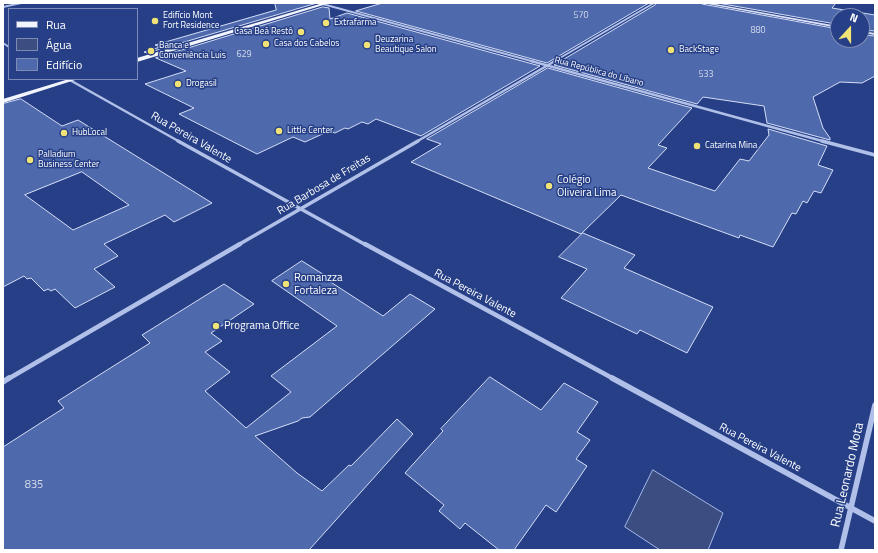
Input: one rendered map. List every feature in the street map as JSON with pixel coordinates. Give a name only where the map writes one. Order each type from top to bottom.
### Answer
[{"type":"main road","points":[[138,60],[324,3]]},
{"type":"main road","points":[[3,101],[68,80]]},
{"type":"street","points":[[3,7],[21,3]]},
{"type":"street","name":"Rua República do Líbano","points":[[324,3],[875,155]]},
{"type":"street","name":"Rua Barbosa de Freitas","points":[[3,382],[654,3]]},
{"type":"street","points":[[704,3],[830,26]]},
{"type":"street","name":"Rua Pereira Valente","points":[[73,80],[300,209],[875,521]]},
{"type":"street","name":"Rua Leonardo Mota","points":[[841,550],[875,405]]},
{"type":"water","points":[[653,470],[723,513],[708,550],[660,550],[625,527]]},
{"type":"building","points":[[275,3],[317,3],[147,53],[144,52],[160,47],[155,45],[276,10]]},
{"type":"building","points":[[383,3],[649,3],[547,63],[356,11]]},
{"type":"building","points":[[656,3],[701,3],[830,28],[830,48],[870,48],[870,36],[875,36],[875,76],[862,83],[840,82],[813,97],[823,128],[830,140],[767,123],[764,106],[703,97],[697,104],[554,65]]},
{"type":"building","points":[[718,3],[836,3],[832,8],[830,8],[830,23]]},
{"type":"building","points":[[323,7],[329,8],[330,19],[347,13],[540,66],[421,136],[376,119],[368,124],[362,122],[348,129],[345,128],[335,133],[329,131],[305,142],[293,137],[257,154],[179,114],[194,108],[145,84],[186,71],[156,58]]},
{"type":"building","points":[[870,14],[875,15],[875,31],[870,31]]},
{"type":"building","points":[[548,68],[692,108],[658,145],[667,148],[648,168],[715,191],[740,159],[749,161],[769,135],[768,129],[827,146],[818,165],[833,170],[821,193],[814,191],[807,203],[803,201],[796,214],[792,213],[773,247],[740,235],[739,238],[621,195],[581,234],[411,162],[441,144],[427,139]]},
{"type":"building","points":[[21,99],[62,126],[78,120],[212,203],[174,222],[165,215],[104,244],[118,256],[94,269],[115,287],[75,308],[55,289],[51,291],[48,289],[44,291],[31,278],[27,279],[24,276],[3,287],[3,104]],"holes":[[[82,172],[129,205],[73,230],[25,195]]]},
{"type":"building","points":[[583,233],[635,255],[624,268],[713,307],[687,353],[640,330],[637,334],[561,298],[587,269],[559,257]]},
{"type":"building","points":[[302,261],[329,278],[326,279],[383,316],[410,294],[435,309],[310,417],[302,418],[298,421],[255,436],[297,473],[322,491],[349,465],[351,466],[397,419],[413,434],[309,550],[3,550],[3,447],[64,408],[58,401],[150,343],[142,335],[224,284],[254,304],[211,333],[222,341],[205,352],[230,372],[205,391],[246,428],[291,392],[271,376],[337,326],[272,281]]},
{"type":"building","points":[[490,377],[541,410],[564,383],[598,402],[577,432],[590,440],[576,459],[587,466],[556,512],[546,505],[514,550],[499,550],[465,523],[460,529],[439,511],[444,505],[405,473],[443,431],[441,429]]},
{"type":"place","name":"Edifício Mont Fort Residence","points":[[155,21]]},
{"type":"place","name":"Extrafarma","points":[[326,23]]},
{"type":"place","name":"Casa Beá Restô","points":[[301,32]]},
{"type":"place","name":"Casa dos Cabelos","points":[[266,44]]},
{"type":"place","name":"Deuzarina Beautique Salon","points":[[367,45]]},
{"type":"place","name":"BackStage","points":[[671,50]]},
{"type":"place","name":"Banca e Conveniência Luis","points":[[151,51]]},
{"type":"place","name":"Drogasil","points":[[178,84]]},
{"type":"place","name":"Little Center","points":[[279,131]]},
{"type":"place","name":"HubLocal","points":[[64,133]]},
{"type":"place","name":"Catarina Mina","points":[[697,146]]},
{"type":"place","name":"Palladium Business Center","points":[[30,160]]},
{"type":"place","name":"Colégio Oliveira Lima","points":[[549,186]]},
{"type":"place","name":"Romanzza Fortaleza","points":[[286,284]]},
{"type":"place","name":"Programa Office","points":[[216,326]]}]
